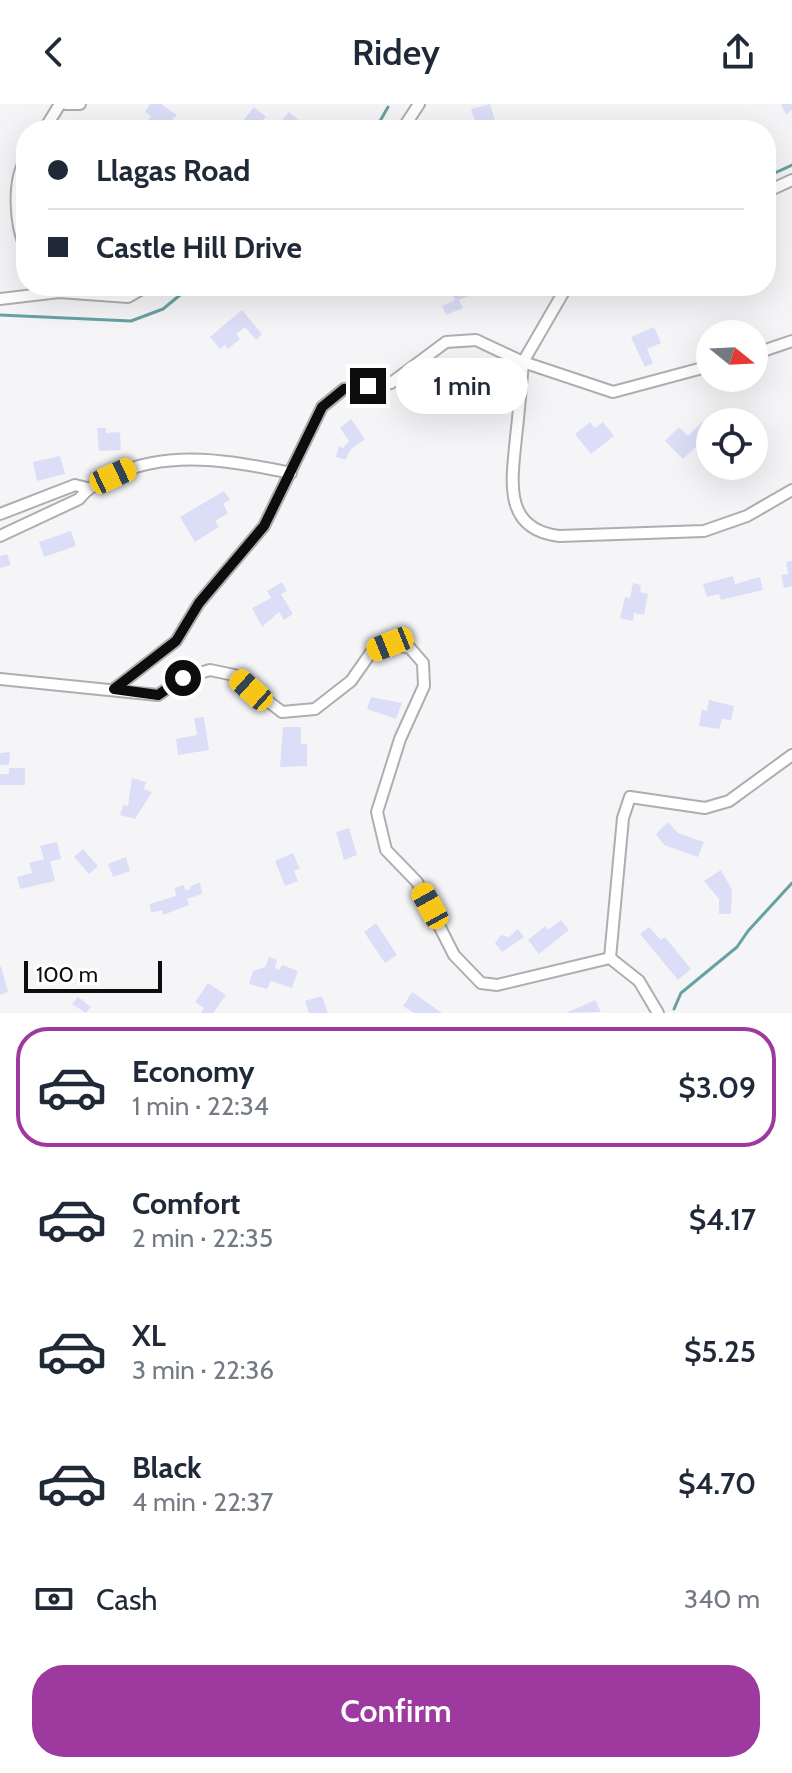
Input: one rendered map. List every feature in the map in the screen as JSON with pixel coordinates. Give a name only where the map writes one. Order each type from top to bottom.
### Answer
[{"type":"street","points":[[66,104],[80,104]]},
{"type":"street","points":[[561,296],[523,362],[511,490],[523,520],[542,534],[704,531],[747,516],[792,490]]},
{"type":"street","points":[[114,689],[176,641],[199,603],[264,526],[322,407],[344,389],[391,383],[446,342],[476,340],[523,362],[613,392],[696,370]]},
{"type":"street","points":[[768,349],[792,341]]},
{"type":"street","points":[[0,536],[79,499],[87,488],[138,464],[181,458],[237,462],[291,473]]},
{"type":"street","points":[[0,514],[75,485],[87,488]]},
{"type":"street","points":[[0,679],[158,695],[183,678],[210,670],[234,675],[282,712],[315,709],[351,681],[372,651],[390,644],[410,648],[423,663],[424,686],[400,739],[377,812],[386,850],[417,882],[454,955],[481,983],[497,985],[529,979],[610,958]]},
{"type":"street","points":[[610,958],[623,818],[630,797],[705,808],[729,801],[792,755]]},
{"type":"street","points":[[610,958],[639,981],[658,1013]]},
{"type":"building","points":[[150,104],[161,104],[177,115],[172,120],[148,120],[151,116],[145,112]]},
{"type":"building","points":[[490,104],[495,120],[475,120],[471,109]]},
{"type":"building","points":[[781,104],[792,104],[792,110],[786,115]]},
{"type":"building","points":[[254,107],[266,117],[263,120],[244,120]]},
{"type":"building","points":[[289,112],[298,120],[282,120]]},
{"type":"building","points":[[453,296],[469,296],[459,300],[463,308],[446,315],[442,306],[455,300]]},
{"type":"building","points":[[242,310],[262,334],[256,340],[245,327],[236,334],[240,339],[228,349],[225,345],[220,349],[210,337]]},
{"type":"building","points":[[654,327],[661,343],[647,349],[653,363],[645,367],[631,337]]},
{"type":"building","points":[[351,419],[365,439],[350,450],[346,460],[336,457],[339,446],[343,448],[349,441],[340,428]]},
{"type":"building","points":[[590,422],[595,428],[603,422],[614,436],[591,454],[575,434]]},
{"type":"building","points":[[679,427],[688,436],[696,428],[696,446],[683,459],[665,441]]},
{"type":"building","points":[[97,428],[106,428],[106,433],[120,432],[121,450],[99,451]]},
{"type":"building","points":[[60,456],[65,474],[37,481],[33,462]]},
{"type":"building","points":[[224,491],[230,500],[223,504],[228,513],[215,521],[219,527],[195,542],[180,517]]},
{"type":"building","points":[[71,531],[76,546],[44,557],[39,542]]},
{"type":"building","points":[[7,554],[11,565],[0,568],[0,556]]},
{"type":"building","points":[[792,561],[792,586],[784,588],[781,575],[788,574],[786,562]]},
{"type":"building","points":[[733,576],[735,584],[760,577],[763,590],[721,600],[719,594],[707,597],[703,584]]},
{"type":"building","points":[[282,582],[287,591],[281,594],[293,614],[284,620],[279,612],[262,627],[252,608],[271,598],[267,591]]},
{"type":"building","points":[[633,583],[641,585],[640,592],[648,594],[644,615],[634,613],[633,621],[620,618],[625,597],[630,598]]},
{"type":"building","points":[[371,697],[402,703],[396,719],[367,709]]},
{"type":"building","points":[[709,700],[734,706],[731,720],[722,719],[719,729],[699,726],[702,709],[707,711]]},
{"type":"building","points":[[204,717],[209,750],[178,755],[176,739],[197,735],[194,718]]},
{"type":"building","points":[[283,727],[301,727],[301,744],[307,744],[307,766],[280,767]]},
{"type":"building","points":[[10,752],[9,765],[0,765],[0,753]]},
{"type":"building","points":[[9,768],[25,768],[25,785],[0,785],[0,774],[9,774]]},
{"type":"building","points":[[132,778],[146,782],[144,789],[152,792],[135,819],[120,815],[123,805],[128,806]]},
{"type":"building","points":[[668,822],[678,833],[704,842],[698,857],[664,845],[656,834]]},
{"type":"building","points":[[349,828],[357,855],[344,860],[336,832]]},
{"type":"building","points":[[57,842],[61,859],[50,861],[55,881],[20,889],[17,877],[32,873],[29,863],[44,859],[40,846]]},
{"type":"building","points":[[83,849],[98,866],[89,874],[74,857]]},
{"type":"building","points":[[293,853],[300,869],[294,871],[298,881],[285,886],[275,861]]},
{"type":"building","points":[[126,857],[130,871],[113,877],[108,864]]},
{"type":"building","points":[[721,870],[732,890],[731,914],[719,914],[719,899],[704,881]]},
{"type":"building","points":[[200,882],[202,894],[187,899],[189,905],[163,915],[162,910],[151,913],[150,904],[176,896],[175,888],[183,885],[186,890]]},
{"type":"building","points":[[561,920],[569,930],[539,954],[528,940],[545,926],[548,930]]},
{"type":"building","points":[[376,923],[397,955],[385,963],[364,932]]},
{"type":"building","points":[[649,927],[661,940],[665,937],[691,969],[678,980],[640,934]]},
{"type":"building","points":[[518,929],[524,937],[502,952],[495,943],[501,935],[509,937]]},
{"type":"building","points":[[269,957],[277,960],[275,968],[279,970],[282,965],[298,971],[292,988],[271,981],[267,989],[249,984],[253,971],[265,967]]},
{"type":"building","points":[[0,967],[8,992],[0,995]]},
{"type":"building","points":[[208,983],[226,995],[213,1013],[201,1013],[204,1008],[195,1002]]},
{"type":"building","points":[[412,992],[442,1013],[414,1013],[403,1006]]},
{"type":"building","points":[[322,996],[328,1013],[309,1013],[305,1001]]},
{"type":"building","points":[[78,997],[91,1007],[86,1013],[72,1004]]},
{"type":"building","points":[[595,1000],[601,1012],[566,1013]]},
{"type":"waterway","points":[[381,120],[388,107]]},
{"type":"waterway","points":[[776,172],[792,165]]},
{"type":"waterway","points":[[0,315],[131,321],[163,309],[179,296]]},
{"type":"waterway","points":[[674,1009],[681,993],[737,947],[792,883]]},
{"type":"route","points":[[183,678],[158,695],[114,689],[176,641],[199,603],[264,526],[322,407],[344,389],[368,386]]}]
